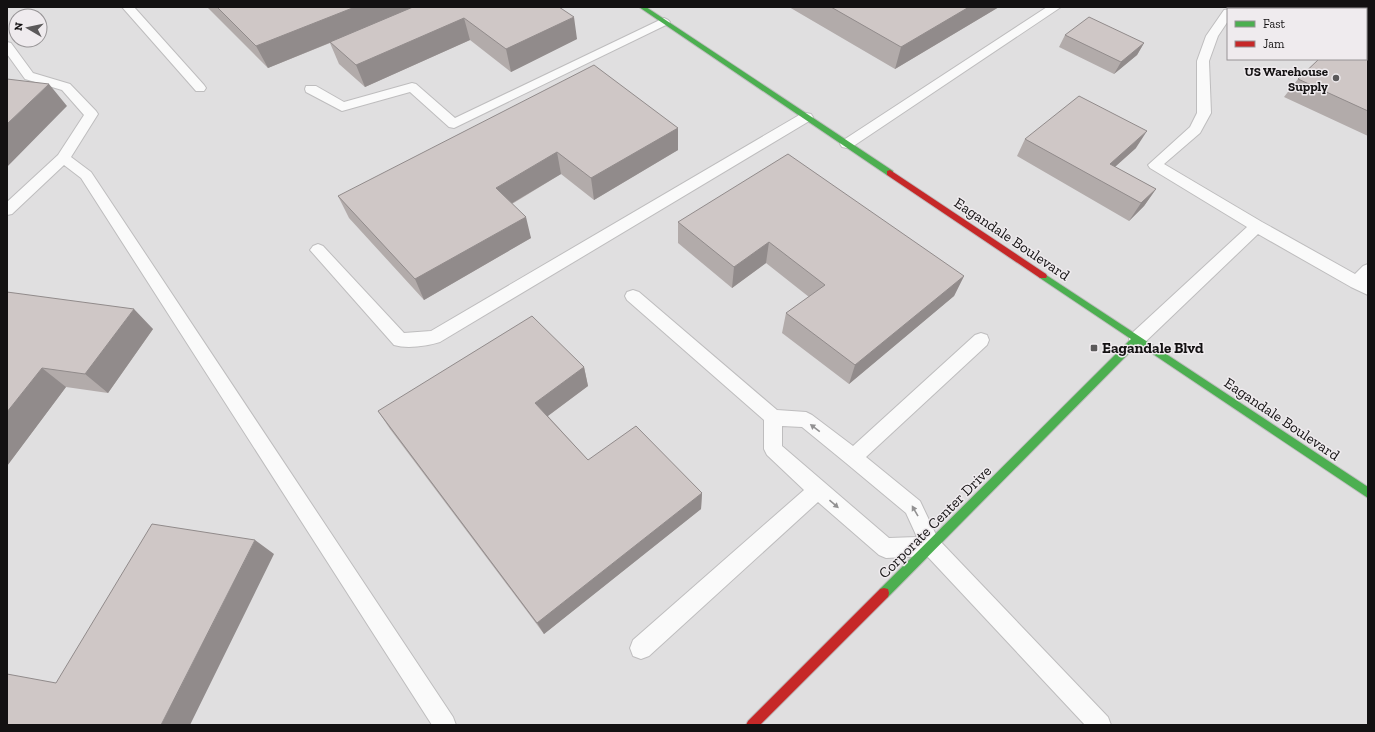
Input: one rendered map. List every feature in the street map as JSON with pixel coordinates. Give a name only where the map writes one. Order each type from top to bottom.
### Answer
[{"type":"street","name":"Eagandale Boulevard","points":[[642,7],[1368,493]]},
{"type":"street","name":"Corporate Center Drive","points":[[752,725],[1137,339]]},
{"type":"lane","points":[[128,7],[200,88]]},
{"type":"lane","points":[[847,144],[1055,7]]},
{"type":"lane","points":[[1227,14],[1212,36],[1203,61],[1204,113],[1195,130],[1155,165],[1257,226],[1363,286],[1368,270]]},
{"type":"lane","points":[[311,89],[342,108],[412,87],[454,124],[664,22]]},
{"type":"lane","points":[[7,46],[29,76],[66,87],[91,114],[63,158],[7,210]]},
{"type":"lane","points":[[318,250],[400,340],[434,337],[806,117]]},
{"type":"lane","points":[[63,158],[86,175],[445,725]]},
{"type":"lane","points":[[1137,339],[1257,226]]},
{"type":"lane","points":[[633,296],[773,417],[806,420],[914,507],[931,546],[1100,725]]},
{"type":"lane","points":[[853,457],[981,340]]},
{"type":"lane","points":[[773,417],[773,449],[886,548],[931,546]]},
{"type":"lane","points":[[641,648],[818,490]]},
{"type":"building","points":[[217,7],[355,7],[256,46]]},
{"type":"building","points":[[413,7],[559,7],[574,17],[506,49],[464,18],[356,65],[330,42]]},
{"type":"building","points":[[831,7],[969,7],[901,47]]},
{"type":"building","points":[[1368,14],[1368,111],[1298,79],[1318,60],[1367,60]]},
{"type":"building","points":[[1089,17],[1144,43],[1121,62],[1065,35]]},
{"type":"building","points":[[594,65],[678,128],[591,178],[557,152],[496,188],[526,217],[415,279],[338,196]]},
{"type":"building","points":[[7,79],[49,84],[7,124]]},
{"type":"building","points":[[1079,96],[1147,131],[1110,164],[1156,189],[1141,203],[1025,139]]},
{"type":"building","points":[[788,154],[964,276],[855,365],[786,313],[825,285],[769,242],[734,267],[678,222]]},
{"type":"building","points":[[7,292],[134,309],[85,374],[42,368],[7,412]]},
{"type":"building","points":[[532,316],[584,367],[535,403],[588,460],[636,426],[702,493],[537,623],[378,411]]},
{"type":"building","points":[[152,524],[255,540],[161,725],[7,725],[7,674],[56,683]]},
{"type":"traffic: fast","points":[[642,7],[890,173]]},
{"type":"traffic: fast","points":[[1043,276],[1368,493]]},
{"type":"traffic: fast","points":[[884,593],[1137,339]]},
{"type":"traffic: jam","points":[[890,173],[1043,276]]},
{"type":"traffic: jam","points":[[752,725],[884,593]]},
{"type":"place","name":"US Warehouse Supply","points":[[1336,78]]},
{"type":"place","name":"Eagandale Blvd","points":[[1094,348]]}]
